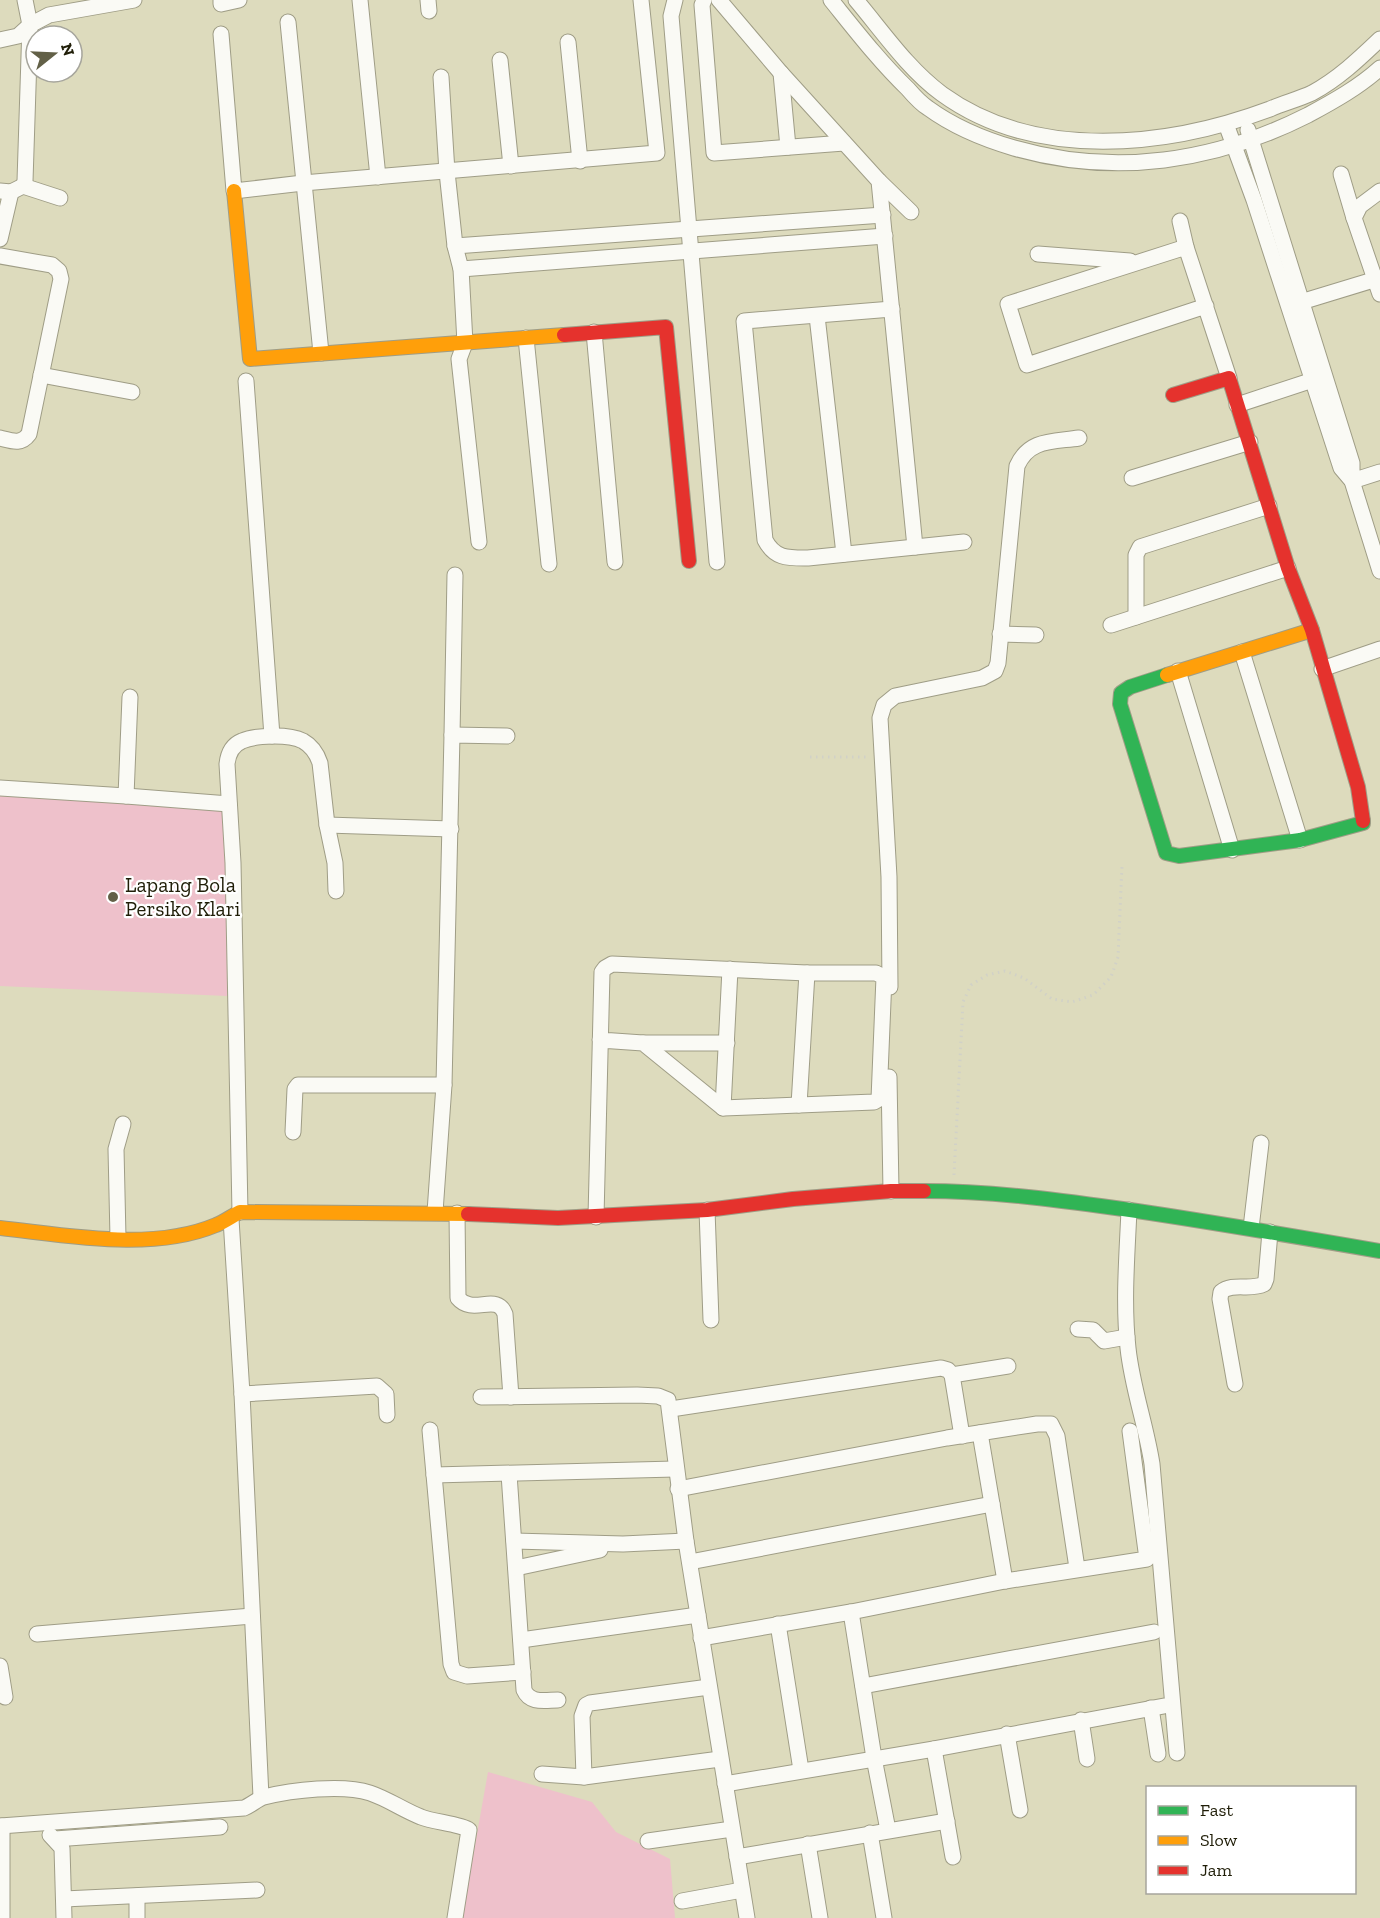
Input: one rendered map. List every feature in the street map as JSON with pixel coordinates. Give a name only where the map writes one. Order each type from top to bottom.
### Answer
[{"type":"street","points":[[25,0],[30,24]]},
{"type":"street","points":[[32,24],[49,15],[98,3],[134,0]]},
{"type":"street","points":[[221,0],[221,4],[239,0]]},
{"type":"street","points":[[360,0],[378,177]]},
{"type":"street","points":[[234,191],[657,153],[641,0]]},
{"type":"street","points":[[675,0],[670,16],[717,562]]},
{"type":"street","points":[[704,0],[702,4],[714,153],[844,143]]},
{"type":"street","points":[[719,0],[844,143],[911,213]]},
{"type":"street","points":[[1380,39],[1347,69],[1311,93],[1244,119],[1125,141],[1087,141],[1025,132],[968,109],[942,94],[915,69],[854,0],[835,5],[898,80],[926,108],[990,141],[1059,159],[1127,164],[1165,160],[1233,146],[1292,123],[1333,102],[1380,68]]},
{"type":"street","points":[[288,22],[321,353]]},
{"type":"street","points":[[0,40],[18,36],[24,30]]},
{"type":"street","points":[[221,33],[250,359],[666,327],[688,561]]},
{"type":"street","points":[[568,42],[580,161]]},
{"type":"street","points":[[500,60],[512,166]]},
{"type":"street","points":[[781,73],[788,147]]},
{"type":"street","points":[[441,77],[447,172],[455,246],[461,269],[465,343],[459,359],[479,542]]},
{"type":"street","points":[[0,239],[11,190],[25,181],[28,84]]},
{"type":"street","points":[[1244,119],[1251,140],[1261,198],[1319,378],[1352,463],[1352,481],[1380,571]]},
{"type":"street","points":[[1226,124],[1233,146],[1261,198],[1301,302],[1319,378]]},
{"type":"street","points":[[1301,302],[1379,284],[1354,218],[1341,174]]},
{"type":"street","points":[[879,181],[915,547]]},
{"type":"street","points":[[11,190],[60,198]]},
{"type":"street","points":[[1354,218],[1360,206],[1380,191]]},
{"type":"street","points":[[455,246],[883,215]]},
{"type":"street","points":[[1180,221],[1186,247],[1250,442],[1288,568],[1312,630],[1358,787],[1363,823],[1300,840],[1173,856],[1166,853],[1119,697],[1124,690],[1178,671],[1312,630]]},
{"type":"street","points":[[461,269],[885,236]]},
{"type":"street","points":[[1186,247],[1008,304],[1027,365],[1206,306]]},
{"type":"street","points":[[1038,254],[1140,262]]},
{"type":"street","points":[[0,256],[52,265],[59,271],[60,279],[29,434],[18,442],[0,438]]},
{"type":"street","points":[[892,309],[744,321],[765,540],[771,550],[786,558],[808,558],[964,542]]},
{"type":"street","points":[[817,316],[844,554]]},
{"type":"street","points":[[594,332],[615,562]]},
{"type":"street","points":[[526,338],[549,564]]},
{"type":"street","points":[[41,375],[132,392]]},
{"type":"street","points":[[1173,395],[1228,378]]},
{"type":"street","points":[[1237,405],[1319,378]]},
{"type":"street","points":[[246,381],[272,736]]},
{"type":"street","points":[[891,1191],[887,977],[889,877],[880,718],[884,705],[895,696],[990,675],[995,671],[998,663],[1017,466],[1028,449],[1038,444],[1079,438]]},
{"type":"street","points":[[1132,478],[1250,442]]},
{"type":"street","points":[[1352,481],[1380,472]]},
{"type":"street","points":[[1136,617],[1136,555],[1140,547],[1269,506]]},
{"type":"street","points":[[1111,625],[1288,568]]},
{"type":"street","points":[[435,1212],[444,1085],[455,575]]},
{"type":"street","points":[[1000,634],[1036,636]]},
{"type":"street","points":[[1322,669],[1380,649]]},
{"type":"street","points":[[1242,652],[1300,840]]},
{"type":"street","points":[[1178,671],[1232,850]]},
{"type":"street","points":[[126,796],[130,697]]},
{"type":"street","points":[[452,735],[507,736]]},
{"type":"street","points":[[261,1797],[236,1215],[233,863],[227,764],[228,755],[236,745],[243,741],[272,736],[294,738],[302,741],[317,754],[335,863],[336,891]]},
{"type":"street","points":[[0,788],[229,804]]},
{"type":"street","points":[[327,825],[451,829]]},
{"type":"street","points":[[597,1217],[602,972],[609,965],[879,974],[887,977]]},
{"type":"street","points":[[723,1108],[730,969]]},
{"type":"street","points":[[799,1104],[807,973]]},
{"type":"street","points":[[643,1043],[723,1108],[874,1102],[879,1099],[887,977]]},
{"type":"street","points":[[600,1040],[643,1043],[727,1043]]},
{"type":"street","points":[[293,1132],[295,1089],[298,1085],[444,1085]]},
{"type":"street","points":[[118,1238],[116,1154],[123,1124]]},
{"type":"street","points":[[1251,1228],[1262,1143]]},
{"type":"street","points":[[0,1228],[118,1238],[161,1239],[195,1232],[236,1215],[435,1212],[558,1218],[597,1217],[707,1210],[793,1199],[891,1191],[953,1191],[1047,1198],[1251,1228],[1380,1251]]},
{"type":"street","points":[[707,1210],[711,1320]]},
{"type":"street","points":[[1129,1210],[1127,1337],[1132,1373],[1152,1464],[1177,1753]]},
{"type":"street","points":[[457,1213],[458,1298],[470,1306],[496,1303],[503,1307],[511,1397]]},
{"type":"street","points":[[1235,1384],[1220,1299],[1221,1292],[1232,1287],[1259,1287],[1264,1284],[1270,1232]]},
{"type":"street","points":[[1078,1329],[1094,1330],[1104,1341],[1127,1337]]},
{"type":"street","points":[[952,1375],[1008,1366]]},
{"type":"street","points":[[671,1409],[941,1368],[948,1370],[952,1375],[962,1436]]},
{"type":"street","points":[[242,1394],[377,1386],[386,1394],[387,1415]]},
{"type":"street","points":[[481,1397],[658,1396],[668,1400],[671,1409],[678,1489],[747,1918]]},
{"type":"street","points":[[678,1489],[962,1436],[1037,1424],[1051,1424],[1055,1428],[1077,1568]]},
{"type":"street","points":[[430,1430],[451,1664],[454,1671],[467,1676],[523,1672]]},
{"type":"street","points":[[701,1638],[851,1612],[1077,1568],[1147,1559],[1130,1431]]},
{"type":"street","points":[[980,1433],[1005,1581]]},
{"type":"street","points":[[434,1475],[675,1469]]},
{"type":"street","points":[[509,1474],[524,1690],[531,1700],[558,1700]]},
{"type":"street","points":[[690,1562],[992,1504]]},
{"type":"street","points":[[514,1541],[623,1545],[686,1541]]},
{"type":"street","points":[[516,1568],[623,1545]]},
{"type":"street","points":[[851,1612],[888,1830]]},
{"type":"street","points":[[521,1640],[698,1615]]},
{"type":"street","points":[[37,1634],[252,1616]]},
{"type":"street","points":[[778,1624],[801,1770]]},
{"type":"street","points":[[863,1686],[1154,1632]]},
{"type":"street","points":[[0,1666],[5,1697]]},
{"type":"street","points":[[584,1777],[582,1716],[586,1705],[709,1687]]},
{"type":"street","points":[[724,1784],[933,1749],[1157,1707],[1158,1754]]},
{"type":"street","points":[[1081,1720],[1087,1759]]},
{"type":"street","points":[[1007,1734],[1020,1810]]},
{"type":"street","points":[[933,1749],[953,1857]]},
{"type":"street","points":[[542,1774],[584,1777],[720,1759]]},
{"type":"street","points":[[2,1918],[1,1826],[244,1808],[261,1797],[311,1790],[350,1788],[376,1795],[420,1817],[467,1828],[470,1834],[455,1918]]},
{"type":"street","points":[[737,1857],[947,1821]]},
{"type":"street","points":[[47,1823],[50,1835],[62,1848],[64,1918]]},
{"type":"street","points":[[55,1839],[220,1827]]},
{"type":"street","points":[[648,1841],[732,1829]]},
{"type":"street","points":[[870,1833],[884,1918]]},
{"type":"street","points":[[808,1844],[820,1918]]},
{"type":"street","points":[[64,1899],[257,1890]]},
{"type":"street","points":[[682,1901],[742,1890]]},
{"type":"street","points":[[137,1896],[137,1918]]},
{"type":"path","points":[[810,757],[882,757]]},
{"type":"path","points":[[953,1191],[963,1002],[971,985],[987,975],[1005,972],[1024,978],[1052,999],[1072,1002],[1093,995],[1111,977],[1118,957],[1122,866]]},
{"type":"shaded area","name":"Lapang Bola Persiko Klari","points":[[0,796],[226,808],[227,996],[0,986]]},
{"type":"shaded area","points":[[488,1772],[592,1802],[616,1832],[670,1859],[675,1918],[462,1918]]},
{"type":"traffic: fast","points":[[1167,675],[1130,687],[1121,693],[1120,704],[1166,853],[1179,856],[1300,840],[1363,823],[1363,821]]},
{"type":"traffic: fast","points":[[924,1191],[1004,1195],[1084,1204],[1198,1220],[1380,1251]]},
{"type":"traffic: slow","points":[[234,191],[250,359],[564,335]]},
{"type":"traffic: slow","points":[[1167,675],[1312,630]]},
{"type":"traffic: slow","points":[[0,1228],[80,1237],[137,1240],[191,1233],[219,1224],[240,1212],[468,1214]]},
{"type":"traffic: jam","points":[[564,335],[666,327],[689,561]]},
{"type":"traffic: jam","points":[[1173,395],[1229,378],[1288,568],[1312,630],[1358,787],[1363,821]]},
{"type":"traffic: jam","points":[[468,1214],[558,1218],[707,1210],[793,1199],[891,1191],[924,1191]]},
{"type":"place","name":"Lapang Bola Persiko Klari","points":[[113,897]]}]
